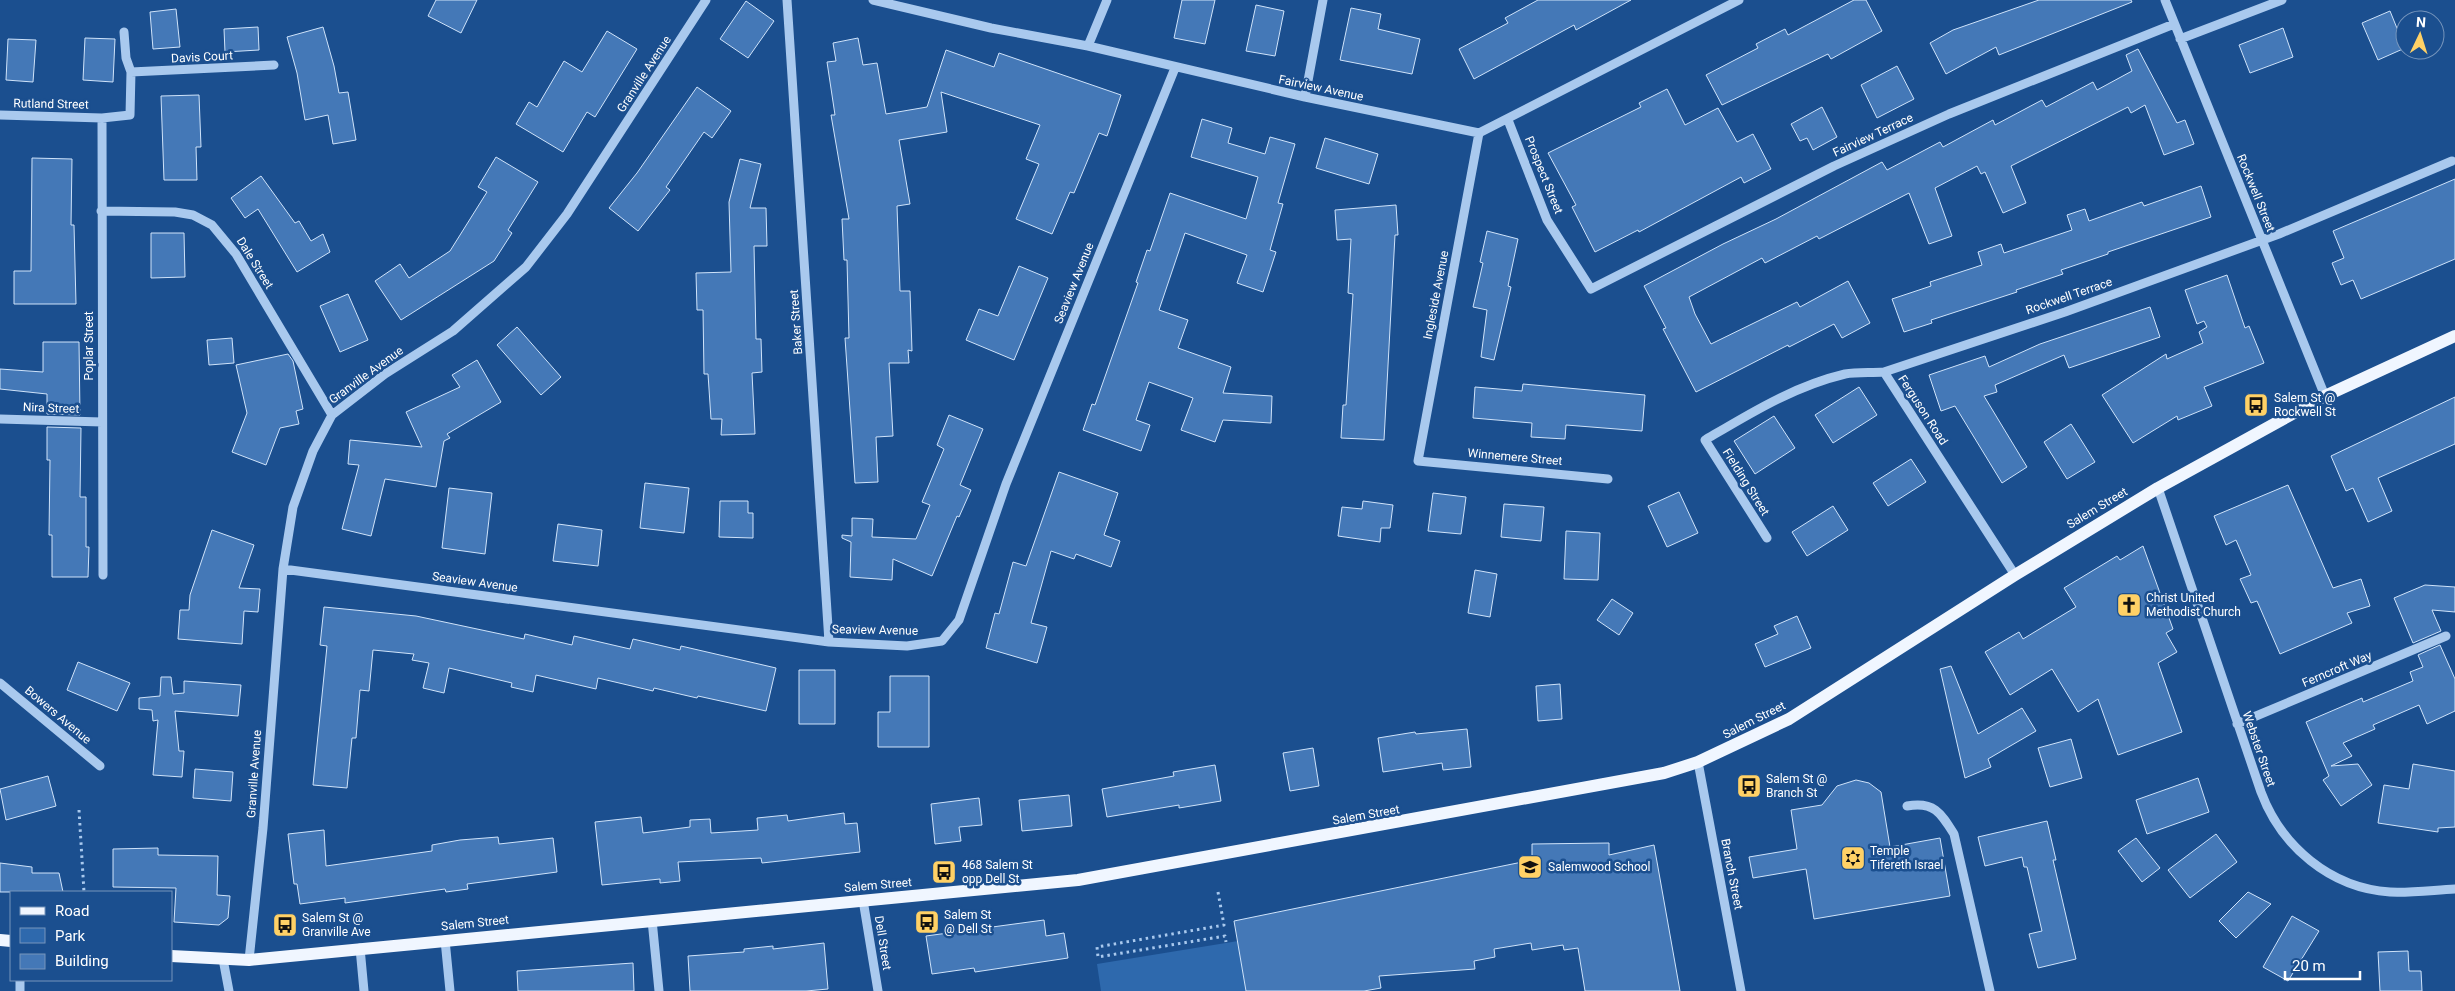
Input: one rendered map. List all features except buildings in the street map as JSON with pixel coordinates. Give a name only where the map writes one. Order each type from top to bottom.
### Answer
[{"type":"main road","name":"Salem Street","points":[[172,956],[249,960],[863,900],[972,892],[1078,880],[1664,773],[1698,762],[1789,719],[2014,575],[2158,488],[2325,396],[2455,336]]},
{"type":"street","name":"Granville Avenue","points":[[249,960],[263,828],[283,569],[288,528],[300,486],[313,451],[332,415],[385,374],[453,331],[526,267],[567,214],[705,0]]},
{"type":"street","name":"Baker Street","points":[[787,0],[830,642]]},
{"type":"street","name":"Fairview Avenue","points":[[873,0],[991,28],[1088,46],[1175,68],[1479,134]]},
{"type":"street","points":[[1088,46],[1107,0]]},
{"type":"street","points":[[1305,97],[1323,0]]},
{"type":"street","points":[[1479,134],[1739,0]]},
{"type":"street","name":"Rockwell Street","points":[[2165,0],[2325,396]]},
{"type":"street","points":[[2180,39],[2282,0]]},
{"type":"street","name":"Fairview Terrace","points":[[1591,289],[1834,166],[1940,118],[2174,24]]},
{"type":"street","points":[[124,32],[126,58],[131,72]]},
{"type":"street","name":"Davis Court","points":[[131,72],[274,65]]},
{"type":"street","name":"Seaview Avenue","points":[[283,569],[830,642],[907,646],[942,641],[959,620],[1006,484],[1175,68]]},
{"type":"street","name":"Rutland Street","points":[[0,115],[102,118],[130,115],[131,72]]},
{"type":"street","name":"Poplar Street","points":[[102,118],[102,575]]},
{"type":"street","name":"Prospect Street","points":[[1508,120],[1548,220],[1591,289]]},
{"type":"street","name":"Ingleside Avenue","points":[[1418,461],[1479,134]]},
{"type":"street","name":"Rockwell Terrace","points":[[1884,372],[2065,312],[2262,240],[2452,161]]},
{"type":"street","name":"Dale Street","points":[[101,211],[175,212],[193,215],[212,225],[236,254],[332,415]]},
{"type":"street","name":"Ferguson Road","points":[[1705,440],[1766,404],[1809,385],[1846,374],[1884,372],[2014,575]]},
{"type":"street","name":"Nira Street","points":[[0,419],[102,422]]},
{"type":"street","name":"Fielding Street","points":[[1705,440],[1766,538]]},
{"type":"street","name":"Winnemere Street","points":[[1418,461],[1608,479]]},
{"type":"street","name":"Webster Street","points":[[2158,488],[2261,792],[2272,818],[2289,842],[2310,861],[2335,877],[2376,890],[2390,892],[2455,889]]},
{"type":"street","name":"Ferncroft Way","points":[[2237,724],[2446,636]]},
{"type":"street","name":"Bowers Avenue","points":[[0,683],[100,766]]},
{"type":"street","name":"Branch Street","points":[[1698,762],[1741,991]]},
{"type":"street","points":[[1907,806],[1919,804],[1940,812],[1954,834],[1990,991]]},
{"type":"street","name":"Dell Street","points":[[863,900],[878,991]]},
{"type":"street","points":[[652,920],[659,991]]},
{"type":"street","points":[[445,940],[450,991]]},
{"type":"street","points":[[360,948],[364,991]]},
{"type":"street","points":[[223,959],[229,991]]},
{"type":"path","points":[[79,810],[84,891]]},
{"type":"path","points":[[1218,892],[1224,925],[1097,947],[1098,957],[1225,936],[1226,942]]},
{"type":"green space","points":[[1238,941],[1246,991],[1101,991],[1097,964]]},
{"type":"place","name":"Salem St @ Rockwell St","points":[[2256,405]]},
{"type":"place","name":"Christ United Methodist Church","points":[[2129,605]]},
{"type":"place","name":"Salem St @ Branch St","points":[[1749,786]]},
{"type":"place","name":"Temple Tifereth Israel","points":[[1853,858]]},
{"type":"place","name":"Salemwood School","points":[[1530,867]]},
{"type":"place","name":"468 Salem St opp Dell St","points":[[944,872]]},
{"type":"place","name":"Salem St @ Dell St","points":[[927,922]]},
{"type":"place","name":"Salem St @ Granville Ave","points":[[285,925]]}]
